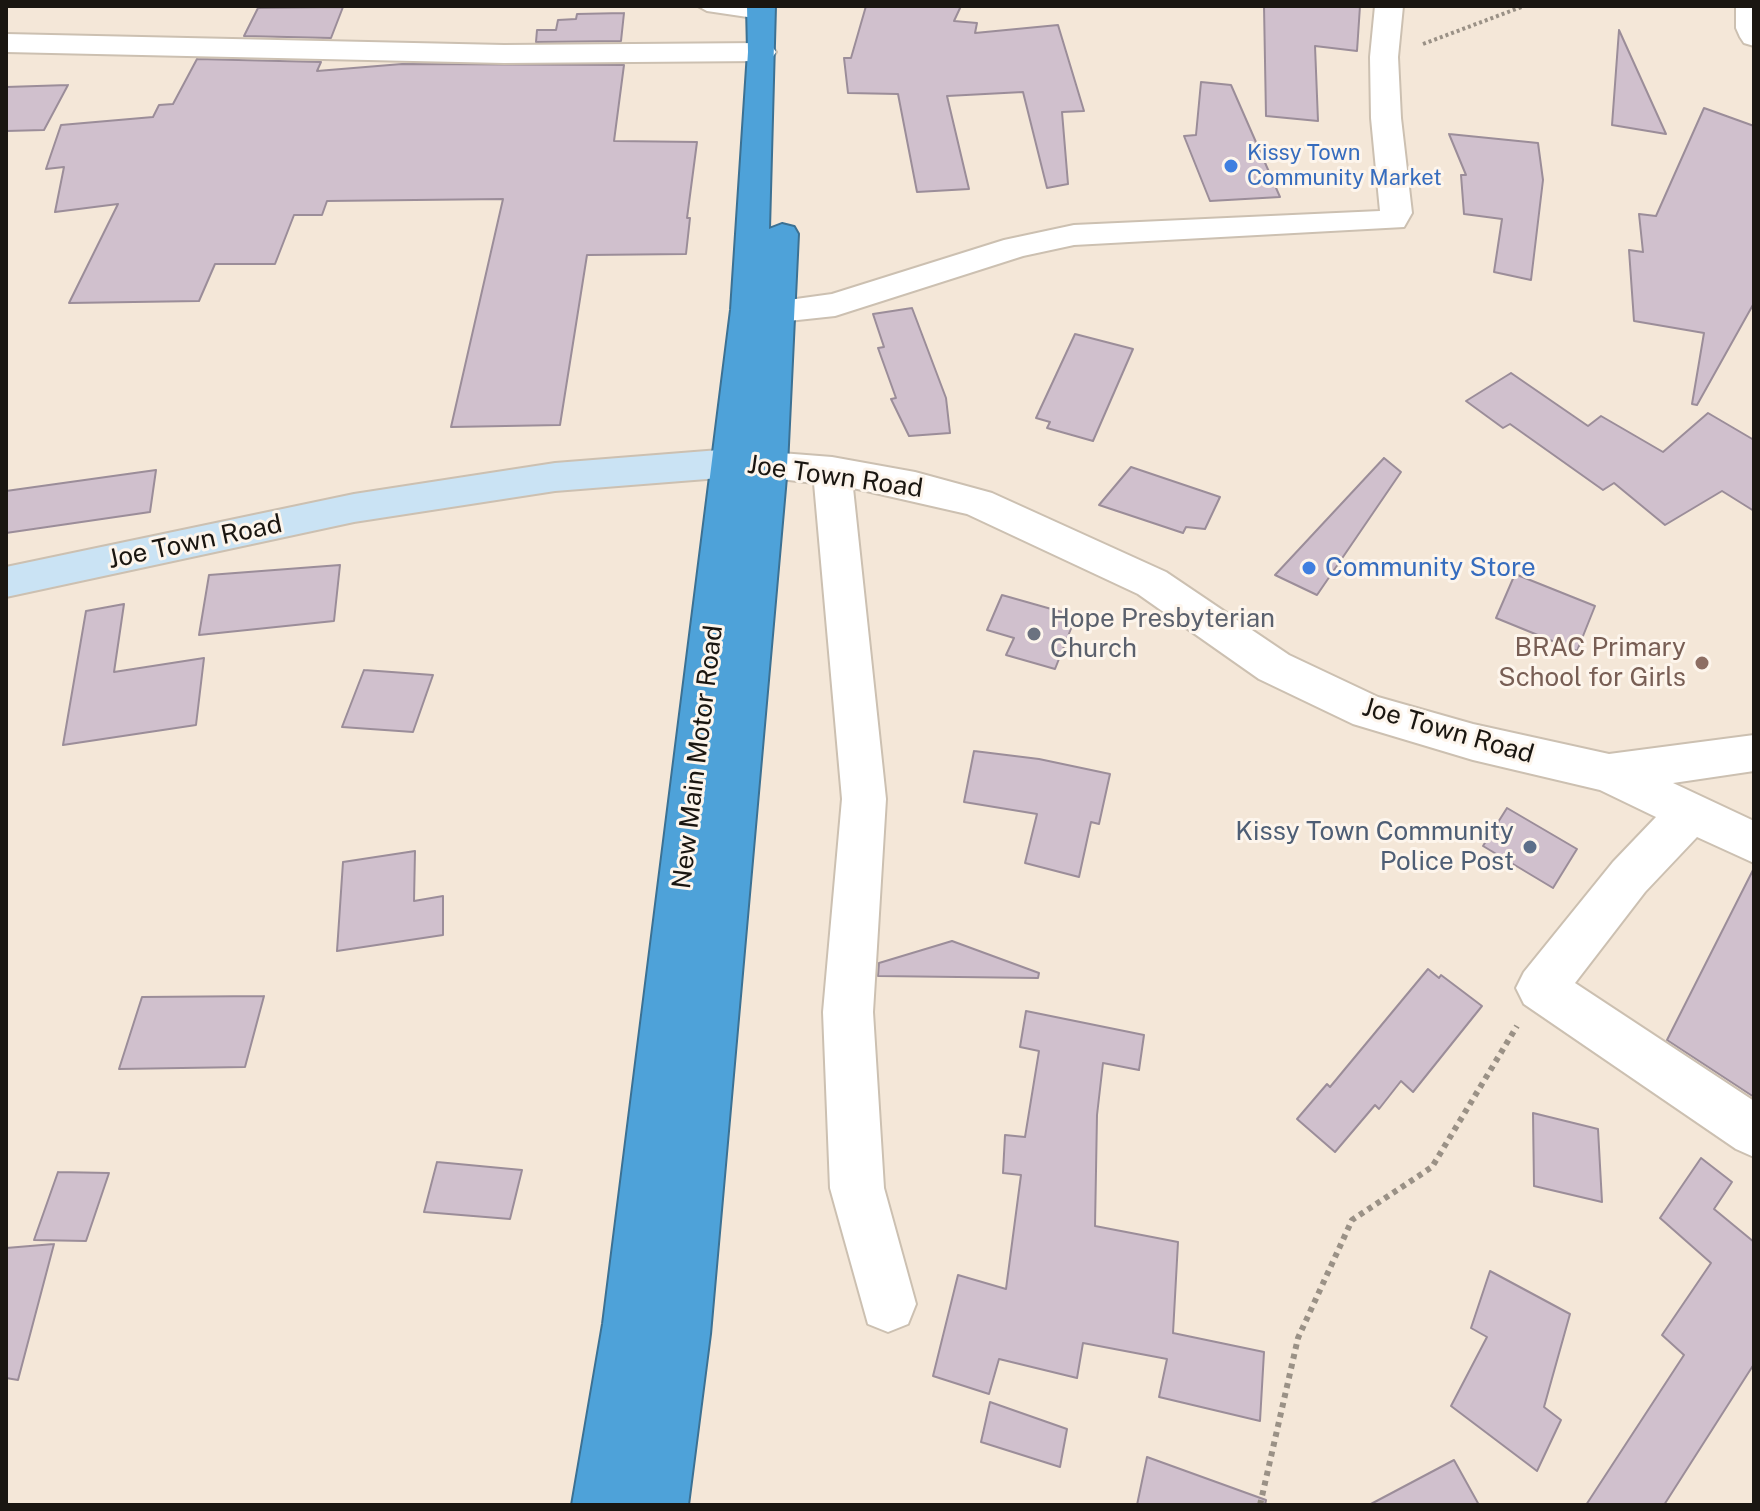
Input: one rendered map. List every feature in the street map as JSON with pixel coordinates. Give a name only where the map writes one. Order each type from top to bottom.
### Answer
[{"type":"highway","name":"New Main Motor Road","points":[[602,1505],[631,1324],[750,465],[779,311],[768,20]]},
{"type":"highway","name":"New Main Motor Road","points":[[658,1505],[682,1334],[750,465],[748,310],[768,20]]},
{"type":"street","points":[[779,311],[835,305],[1016,247],[1074,235],[1393,220],[1396,213],[1386,118],[1384,57],[1389,6]]},
{"type":"street","points":[[1750,6],[1750,28],[1754,37]]},
{"type":"street","points":[[6,43],[504,54],[768,20]]},
{"type":"street","name":"Joe Town Road","points":[[6,582],[354,508],[555,477],[750,465],[832,471],[915,486],[978,503],[1152,583],[1274,667],[1368,712],[1473,742],[1609,773],[1754,753]]},
{"type":"street","points":[[832,471],[864,799],[848,1012],[857,1188],[888,1304]]},
{"type":"street","points":[[1609,773],[1754,843]]},
{"type":"street","points":[[1690,813],[1629,877],[1541,988],[1754,1131]]},
{"type":"lane","points":[[707,6],[768,20]]},
{"type":"path","points":[[1384,57],[1524,6]]},
{"type":"path","points":[[1260,1505],[1298,1338],[1352,1220],[1432,1167],[1541,988]]},
{"type":"building","points":[[866,6],[961,6],[954,21],[977,23],[975,33],[1058,25],[1084,111],[1062,112],[1068,184],[1047,188],[1023,92],[947,96],[969,189],[917,192],[898,94],[848,93],[844,58],[851,58]]},
{"type":"building","points":[[1264,6],[1360,6],[1357,51],[1315,46],[1318,121],[1266,116]]},
{"type":"building","points":[[343,7],[331,38],[244,36],[258,8]]},
{"type":"building","points":[[624,13],[621,41],[536,42],[537,30],[556,30],[558,20],[576,19],[577,14]]},
{"type":"building","points":[[1619,30],[1666,134],[1612,125]]},
{"type":"building","points":[[197,59],[321,62],[317,71],[402,64],[624,65],[614,141],[697,142],[687,218],[690,218],[686,254],[587,255],[560,425],[451,427],[503,199],[327,201],[322,215],[294,215],[275,264],[215,264],[199,301],[69,303],[118,204],[55,212],[64,167],[46,169],[61,125],[153,117],[159,105],[173,104]]},
{"type":"building","name":"Kissy Town Community Market","points":[[1201,82],[1231,85],[1280,197],[1210,201],[1184,136],[1196,135]]},
{"type":"building","points":[[68,85],[44,130],[6,131],[6,87]]},
{"type":"building","points":[[1704,108],[1754,126],[1754,303],[1697,405],[1692,404],[1704,333],[1634,321],[1629,250],[1643,252],[1639,214],[1656,216]]},
{"type":"building","points":[[1449,134],[1538,143],[1543,180],[1531,280],[1494,272],[1502,219],[1464,214],[1461,175],[1466,175]]},
{"type":"building","points":[[912,308],[946,398],[950,433],[909,436],[891,399],[896,398],[878,348],[884,347],[873,314]]},
{"type":"building","points":[[1075,334],[1133,349],[1093,441],[1047,428],[1050,422],[1036,418]]},
{"type":"building","points":[[1511,373],[1588,426],[1601,416],[1663,452],[1708,413],[1754,440],[1754,511],[1722,491],[1665,525],[1614,483],[1603,490],[1510,424],[1503,428],[1466,401]]},
{"type":"building","points":[[1384,458],[1401,472],[1317,595],[1275,575]]},
{"type":"building","points":[[1131,467],[1220,497],[1205,529],[1186,527],[1183,533],[1099,505]]},
{"type":"building","points":[[156,470],[150,512],[6,533],[6,491]]},
{"type":"building","points":[[340,565],[334,621],[199,635],[209,575]]},
{"type":"building","points":[[1515,574],[1595,606],[1577,651],[1496,618]]},
{"type":"building","name":"Hope Presbyterian Church","points":[[1002,595],[1076,616],[1055,669],[1006,655],[1014,638],[987,630]]},
{"type":"building","points":[[124,604],[114,672],[204,658],[196,725],[63,745],[86,611]]},
{"type":"building","points":[[364,670],[433,675],[413,732],[342,727]]},
{"type":"building","points":[[974,751],[1039,759],[1110,774],[1099,824],[1091,822],[1079,877],[1025,863],[1037,814],[964,802]]},
{"type":"building","name":"Kissy Town Community Police Post","points":[[1507,808],[1577,849],[1553,888],[1483,846]]},
{"type":"building","points":[[415,851],[414,901],[443,896],[443,935],[337,951],[343,862]]},
{"type":"building","points":[[1754,868],[1754,1097],[1667,1040]]},
{"type":"building","points":[[952,941],[1039,973],[1038,978],[878,976],[879,963]]},
{"type":"building","points":[[1428,969],[1482,1006],[1413,1092],[1401,1081],[1379,1109],[1375,1105],[1335,1152],[1297,1119],[1327,1084],[1330,1087]]},
{"type":"building","points":[[264,996],[245,1067],[119,1069],[142,997]]},
{"type":"building","points":[[1026,1011],[1144,1035],[1139,1070],[1103,1063],[1097,1115],[1095,1226],[1178,1242],[1173,1333],[1264,1352],[1260,1421],[1159,1397],[1167,1359],[1083,1343],[1077,1378],[999,1359],[989,1394],[933,1376],[958,1275],[1006,1289],[1021,1175],[1003,1173],[1005,1135],[1025,1137],[1039,1051],[1020,1047]]},
{"type":"building","points":[[1533,1113],[1598,1129],[1602,1202],[1534,1186]]},
{"type":"building","points":[[1701,1158],[1732,1182],[1714,1209],[1754,1242],[1754,1364],[1664,1505],[1586,1505],[1684,1355],[1662,1335],[1711,1263],[1660,1218]]},
{"type":"building","points":[[437,1162],[522,1170],[510,1219],[424,1212]]},
{"type":"building","points":[[58,1172],[109,1173],[86,1241],[34,1240]]},
{"type":"building","points":[[54,1244],[18,1380],[6,1378],[6,1248]]},
{"type":"building","points":[[1490,1271],[1570,1314],[1544,1407],[1561,1420],[1537,1471],[1451,1406],[1487,1337],[1471,1328]]},
{"type":"building","points":[[990,1402],[1067,1429],[1060,1467],[981,1442]]},
{"type":"building","points":[[1147,1457],[1266,1500],[1265,1505],[1137,1505]]},
{"type":"building","points":[[1454,1460],[1479,1505],[1369,1505]]},
{"type":"place","name":"Kissy Town Community Market","points":[[1231,166]]},
{"type":"place","name":"Community Store","points":[[1309,568]]},
{"type":"place","name":"Hope Presbyterian Church","points":[[1034,634]]},
{"type":"place","name":"BRAC Primary School for Girls","points":[[1702,663]]},
{"type":"place","name":"Kissy Town Community Police Post","points":[[1530,847]]}]
